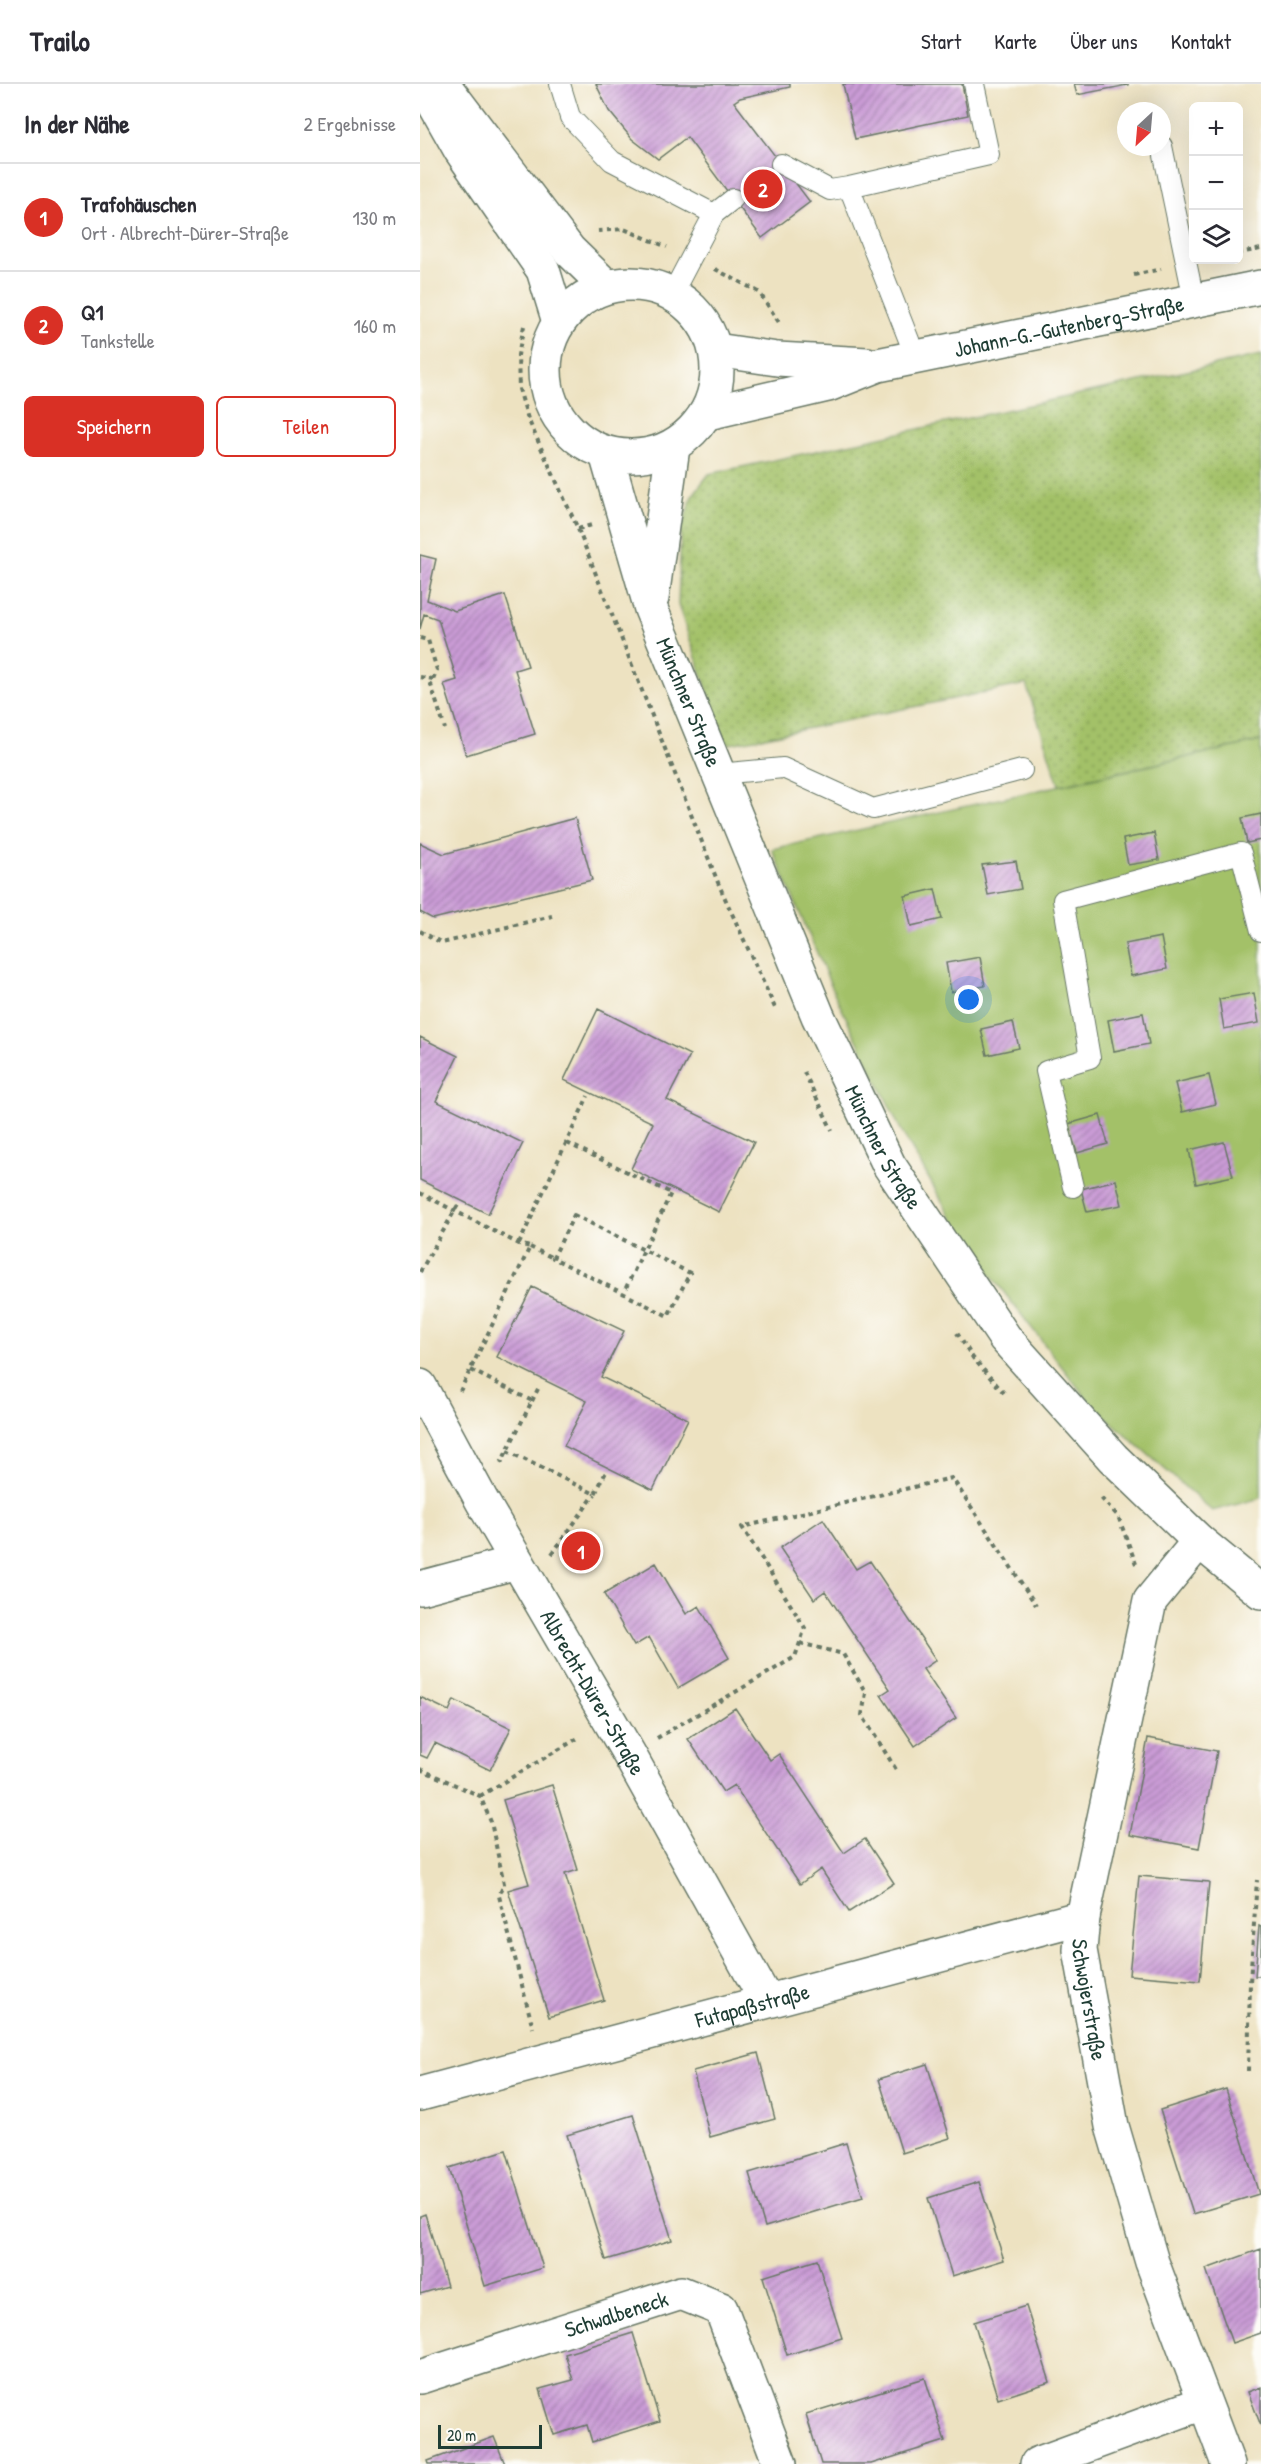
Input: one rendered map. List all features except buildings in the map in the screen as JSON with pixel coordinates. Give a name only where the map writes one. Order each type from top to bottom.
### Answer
[{"type":"street","points":[[423,84],[461,151],[543,270],[559,322]]},
{"type":"street","points":[[443,84],[569,250],[606,286]]},
{"type":"street","points":[[646,285],[672,294],[693,309],[710,332],[716,350],[717,387],[708,413],[693,432],[673,447],[641,456],[606,454],[580,440],[559,418],[547,392],[544,362],[552,335],[559,322],[580,300],[606,286],[646,285]]},
{"type":"street","name":"Johann-G.-Gutenberg-Straße","points":[[708,413],[828,385],[878,365],[1261,287]]},
{"type":"street","name":"Johann-G.-Gutenberg-Straße","points":[[716,350],[777,359],[878,365]]},
{"type":"street","name":"Münchner Straße","points":[[651,609],[673,447]]},
{"type":"street","name":"Münchner Straße","points":[[606,454],[651,609],[818,1016],[889,1165],[1005,1338],[1113,1458],[1199,1541],[1261,1592]]},
{"type":"street","name":"Albrecht-Dürer-Straße","points":[[420,1386],[482,1501],[629,1754],[766,2000]]},
{"type":"street","name":"Schwojerstraße","points":[[1199,1541],[1150,1601],[1083,1917],[1080,1950],[1112,2126],[1152,2262],[1203,2403],[1228,2464]]},
{"type":"street","points":[[420,1588],[524,1573]]},
{"type":"street","name":"Futapaßstraße","points":[[420,2094],[1083,1917]]},
{"type":"street","name":"Schwalbeneck","points":[[420,2377],[681,2293],[721,2309],[780,2464]]},
{"type":"street","points":[[1037,2464],[1203,2403]]},
{"type":"lane","points":[[560,84],[570,117],[612,161],[714,214]]},
{"type":"lane","points":[[781,164],[830,190],[989,155],[974,84]]},
{"type":"lane","points":[[1164,156],[1194,300]]},
{"type":"lane","points":[[849,187],[916,358]]},
{"type":"lane","points":[[672,294],[714,214],[733,200]]},
{"type":"lane","points":[[718,774],[783,768],[873,810],[1022,770]]},
{"type":"lane","points":[[1073,1187],[1046,1071],[1090,1058],[1064,900],[1240,853],[1261,931]]},
{"type":"path","points":[[1243,253],[1261,249]]},
{"type":"path","points":[[525,320],[518,355],[519,390],[528,419],[578,529]]},
{"type":"path","points":[[420,638],[428,640],[438,670],[430,685],[445,729]]},
{"type":"path","points":[[420,677],[434,678]]},
{"type":"path","points":[[420,931],[442,943],[552,916]]},
{"type":"path","points":[[519,1244],[588,1096]]},
{"type":"path","points":[[567,1143],[671,1193],[623,1294]]},
{"type":"path","points":[[420,1193],[668,1316],[690,1273],[574,1215],[553,1258]]},
{"type":"path","points":[[420,1272],[459,1203]]},
{"type":"path","points":[[443,1427],[530,1247]]},
{"type":"path","points":[[471,1370],[532,1401]]},
{"type":"path","points":[[482,1501],[540,1385]]},
{"type":"path","points":[[507,1451],[596,1494]]},
{"type":"path","points":[[524,1573],[596,1494],[606,1472]]},
{"type":"path","points":[[629,1754],[795,1657],[805,1628],[742,1527],[952,1478],[1036,1605]]},
{"type":"path","points":[[800,1643],[843,1654],[866,1693],[862,1715],[897,1771]]},
{"type":"path","points":[[480,1796],[609,1719]]},
{"type":"path","points":[[420,1769],[480,1796],[491,1822],[504,1884],[498,1896],[542,2060]]},
{"type":"path","points":[[1248,2071],[1250,1982],[1257,1880]]},
{"type":"green space","points":[[1261,355],[1261,741],[1059,785],[1026,684],[726,745],[678,605],[681,530],[692,496],[709,474]]},
{"type":"green space","points":[[1261,741],[1261,1498],[1212,1511],[1090,1403],[968,1246],[903,1134],[836,997],[772,849]]},
{"type":"place","name":"Q1","points":[[763,189]]},
{"type":"place","name":"Trafohäuschen","points":[[581,1551]]}]
